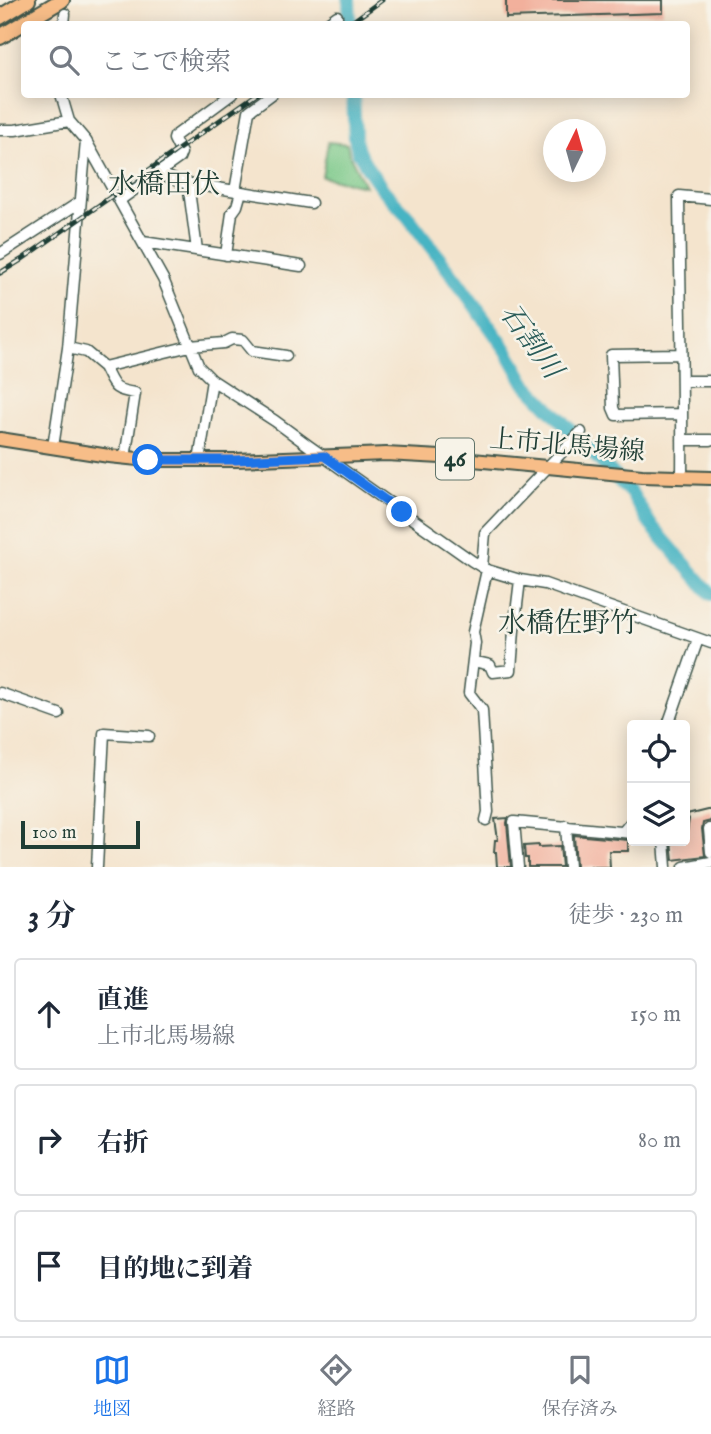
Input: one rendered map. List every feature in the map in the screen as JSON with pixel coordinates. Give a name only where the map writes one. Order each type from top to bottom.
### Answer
[{"type":"highway","points":[[0,17],[28,0]]},
{"type":"highway","points":[[43,21],[64,13]]},
{"type":"highway","points":[[0,37],[21,29]]},
{"type":"main road","name":"上市北馬場線","points":[[0,439],[125,458],[199,461],[386,454],[642,476],[711,478]]},
{"type":"street","points":[[62,98],[69,121],[86,141],[163,279],[199,367],[212,380],[485,568],[520,580],[545,584],[711,643]]},
{"type":"street","points":[[120,200],[179,158],[181,153],[175,136],[227,98]]},
{"type":"street","points":[[226,255],[232,213],[237,206],[249,111],[266,98]]},
{"type":"street","points":[[0,130],[69,121]]},
{"type":"street","points":[[54,447],[68,348],[86,141]]},
{"type":"street","points":[[158,173],[180,182],[311,203]]},
{"type":"street","points":[[188,183],[197,250]]},
{"type":"street","points":[[682,478],[679,196],[711,199]]},
{"type":"street","points":[[0,254],[80,202]]},
{"type":"street","points":[[143,242],[301,266]]},
{"type":"street","points":[[104,367],[190,346],[224,343],[232,339],[243,340],[252,351],[286,356]]},
{"type":"street","points":[[68,348],[86,352],[104,367],[114,387],[119,391],[135,393],[125,458]]},
{"type":"street","points":[[680,354],[611,355],[613,408],[616,415],[682,414]]},
{"type":"street","points":[[199,461],[212,380]]},
{"type":"street","points":[[683,381],[711,380]]},
{"type":"street","points":[[486,820],[488,811],[482,710],[470,693],[475,643],[473,632],[485,568],[485,533],[581,432]]},
{"type":"street","points":[[682,440],[711,440]]},
{"type":"street","points":[[473,662],[491,665],[493,672],[511,670],[520,580]]},
{"type":"street","points":[[670,720],[698,639]]},
{"type":"street","points":[[0,693],[59,714]]},
{"type":"street","points":[[97,867],[104,733],[149,736]]},
{"type":"street","points":[[518,867],[514,822],[627,833]]},
{"type":"street","points":[[566,826],[569,867]]},
{"type":"street","points":[[711,829],[711,852]]},
{"type":"street","points":[[664,846],[666,867]]},
{"type":"street","points":[[684,867],[711,862]]},
{"type":"green space","points":[[328,142],[347,144],[365,186],[322,177]]},
{"type":"building","points":[[506,0],[663,0],[663,13],[506,18]]},
{"type":"building","points":[[711,809],[711,821],[703,823],[702,829],[705,856],[673,860],[672,846],[690,846],[690,814]]},
{"type":"building","points":[[508,818],[511,867],[497,867],[494,852],[495,840],[498,840],[495,819]]},
{"type":"building","points":[[574,835],[627,840],[628,851],[609,851],[610,867],[576,867]]},
{"type":"building","points":[[524,846],[560,846],[562,867],[528,867]]},
{"type":"waterway","name":"石割川","points":[[349,0],[350,21]]},
{"type":"waterway","name":"石割川","points":[[353,98],[358,151],[384,191],[406,214],[460,285],[507,351],[525,383],[632,494],[650,524],[711,594]]},
{"type":"railway","points":[[353,21],[382,0]]},
{"type":"railway","points":[[0,273],[251,98]]},
{"type":"district","name":"水橋田伏","points":[[164,185]]},
{"type":"district","name":"水橋佐野竹","points":[[568,624]]},
{"type":"route","points":[[148,460],[199,461],[324,456],[402,512]]}]
